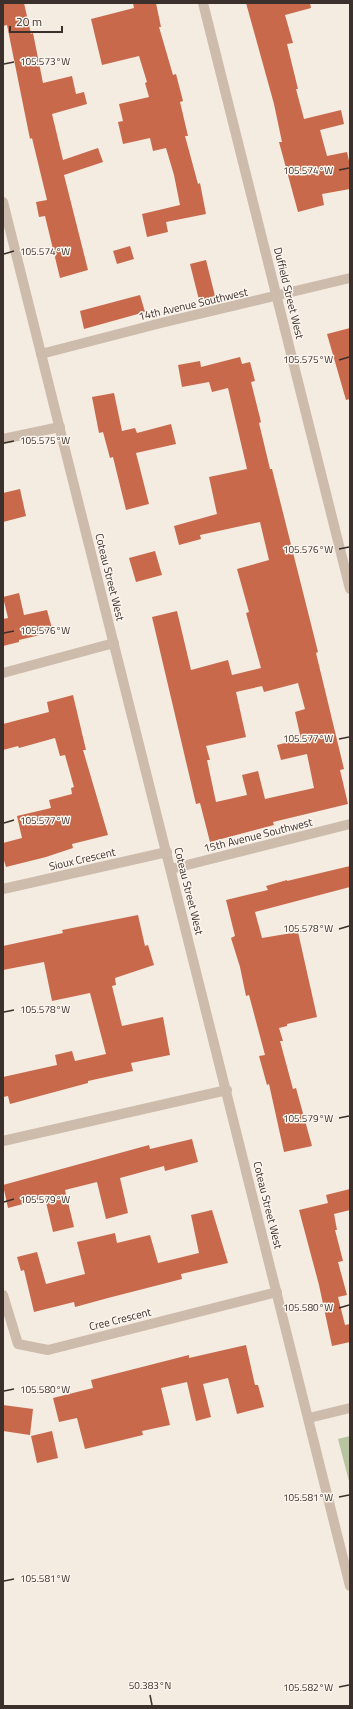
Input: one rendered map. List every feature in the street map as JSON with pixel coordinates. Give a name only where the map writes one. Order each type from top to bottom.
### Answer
[{"type":"street","name":"Duffield Street West","points":[[203,3],[278,296],[350,589]]},
{"type":"street","name":"Coteau Street West","points":[[3,205],[227,1090],[350,1586]]},
{"type":"street","name":"14th Avenue Southwest","points":[[41,354],[161,323],[350,278]]},
{"type":"street","points":[[3,439],[60,427]]},
{"type":"street","points":[[3,673],[114,643]]},
{"type":"street","name":"15th Avenue Southwest","points":[[171,869],[350,824]]},
{"type":"street","name":"Sioux Crescent","points":[[3,889],[167,852]]},
{"type":"street","points":[[3,1141],[227,1090]]},
{"type":"street","name":"Cree Crescent","points":[[3,1295],[18,1344],[48,1350],[277,1292]]},
{"type":"street","points":[[309,1418],[350,1408]]},
{"type":"green space","points":[[350,1436],[350,1485],[338,1439]]},
{"type":"building","points":[[3,3],[24,3],[31,34],[33,33],[43,83],[72,76],[76,94],[84,92],[87,104],[52,114],[63,160],[98,148],[103,162],[64,175],[88,270],[60,278],[45,216],[39,217],[36,202],[47,200],[32,138],[30,139],[7,25],[3,26]]},
{"type":"building","points":[[133,3],[156,3],[161,27],[159,27],[173,75],[176,74],[183,101],[180,102],[188,136],[185,136],[198,184],[200,183],[206,214],[166,222],[168,232],[147,237],[142,214],[180,205],[174,175],[166,148],[153,151],[150,138],[123,144],[118,122],[123,121],[119,104],[149,97],[145,83],[147,82],[139,56],[102,65],[91,19],[134,8]]},
{"type":"building","points":[[246,3],[310,3],[311,8],[285,15],[293,43],[287,44],[298,89],[296,89],[304,119],[341,110],[344,124],[320,130],[327,156],[347,152],[350,165],[350,189],[322,194],[324,205],[298,212],[279,142],[282,142],[274,104]]},
{"type":"building","points":[[130,246],[134,259],[117,264],[113,251]]},
{"type":"building","points":[[206,260],[216,300],[200,304],[190,264]]},
{"type":"building","points":[[140,295],[145,312],[84,329],[80,311]]},
{"type":"building","points":[[350,328],[350,399],[346,400],[327,334]]},
{"type":"building","points":[[240,357],[242,364],[250,362],[255,381],[251,382],[261,422],[259,423],[318,652],[316,653],[344,769],[340,770],[348,804],[273,822],[274,825],[210,842],[200,803],[196,804],[152,617],[177,611],[191,670],[228,660],[232,675],[261,668],[246,613],[249,612],[237,569],[269,560],[260,522],[200,535],[201,539],[179,545],[174,526],[217,514],[209,477],[247,469],[228,388],[212,392],[209,382],[182,387],[178,365],[200,361],[201,367]],"holes":[[[298,683],[305,709],[295,712],[301,739],[277,745],[281,760],[307,754],[314,788],[265,799],[258,771],[242,775],[247,795],[216,802],[207,760],[210,760],[206,746],[246,737],[236,692],[262,686],[264,692]]]},
{"type":"building","points":[[114,393],[122,431],[135,428],[137,433],[171,424],[176,444],[136,453],[149,504],[126,510],[113,457],[110,458],[103,432],[99,433],[92,397]]},
{"type":"building","points":[[20,489],[26,516],[3,522],[3,493]]},
{"type":"building","points":[[155,551],[162,575],[136,582],[129,558]]},
{"type":"building","points":[[19,593],[24,615],[47,610],[53,632],[19,640],[19,642],[3,646],[3,619],[8,618],[3,597]]},
{"type":"building","points":[[73,695],[86,750],[83,750],[108,835],[72,844],[73,848],[46,857],[6,867],[3,857],[3,843],[22,838],[17,816],[51,808],[49,800],[72,794],[71,788],[74,787],[65,755],[60,756],[55,738],[19,748],[18,746],[3,750],[3,724],[49,712],[47,702]]},
{"type":"building","points":[[350,866],[350,887],[255,912],[262,938],[298,932],[317,1017],[287,1024],[287,1026],[279,1028],[283,1041],[280,1041],[293,1089],[296,1088],[312,1146],[284,1152],[269,1084],[267,1085],[259,1056],[265,1055],[249,995],[246,996],[240,967],[231,938],[235,936],[226,900],[268,890],[266,886],[287,880]]},
{"type":"building","points":[[138,915],[145,946],[148,945],[154,965],[115,978],[116,985],[112,986],[122,1026],[163,1017],[170,1055],[131,1063],[133,1071],[88,1081],[88,1083],[10,1104],[8,1096],[3,1097],[3,1077],[57,1065],[55,1055],[72,1051],[75,1061],[106,1054],[90,993],[52,1001],[44,962],[3,970],[3,946],[63,933],[62,930]]},
{"type":"building","points":[[192,1139],[198,1162],[165,1171],[164,1166],[120,1178],[128,1213],[106,1219],[97,1182],[65,1190],[74,1227],[53,1232],[45,1198],[8,1208],[3,1185],[149,1145],[150,1149]]},
{"type":"building","points":[[350,1189],[350,1210],[334,1214],[337,1230],[335,1230],[343,1261],[338,1262],[347,1295],[338,1297],[345,1325],[350,1324],[350,1342],[332,1346],[319,1285],[299,1210],[328,1203],[326,1195]]},
{"type":"building","points":[[212,1210],[228,1263],[181,1274],[182,1279],[75,1307],[74,1302],[34,1312],[24,1270],[21,1271],[17,1257],[37,1252],[46,1284],[85,1274],[77,1242],[115,1233],[117,1243],[150,1235],[158,1263],[199,1253],[191,1215]]},
{"type":"building","points":[[246,1345],[255,1385],[258,1385],[264,1407],[237,1414],[228,1378],[203,1384],[211,1417],[196,1421],[187,1382],[161,1388],[170,1425],[142,1431],[143,1435],[85,1449],[77,1418],[59,1422],[53,1398],[93,1388],[91,1380],[189,1355],[189,1358]]},
{"type":"building","points":[[3,1405],[33,1409],[30,1435],[3,1431]]},
{"type":"building","points":[[52,1431],[58,1458],[37,1463],[31,1436]]}]
